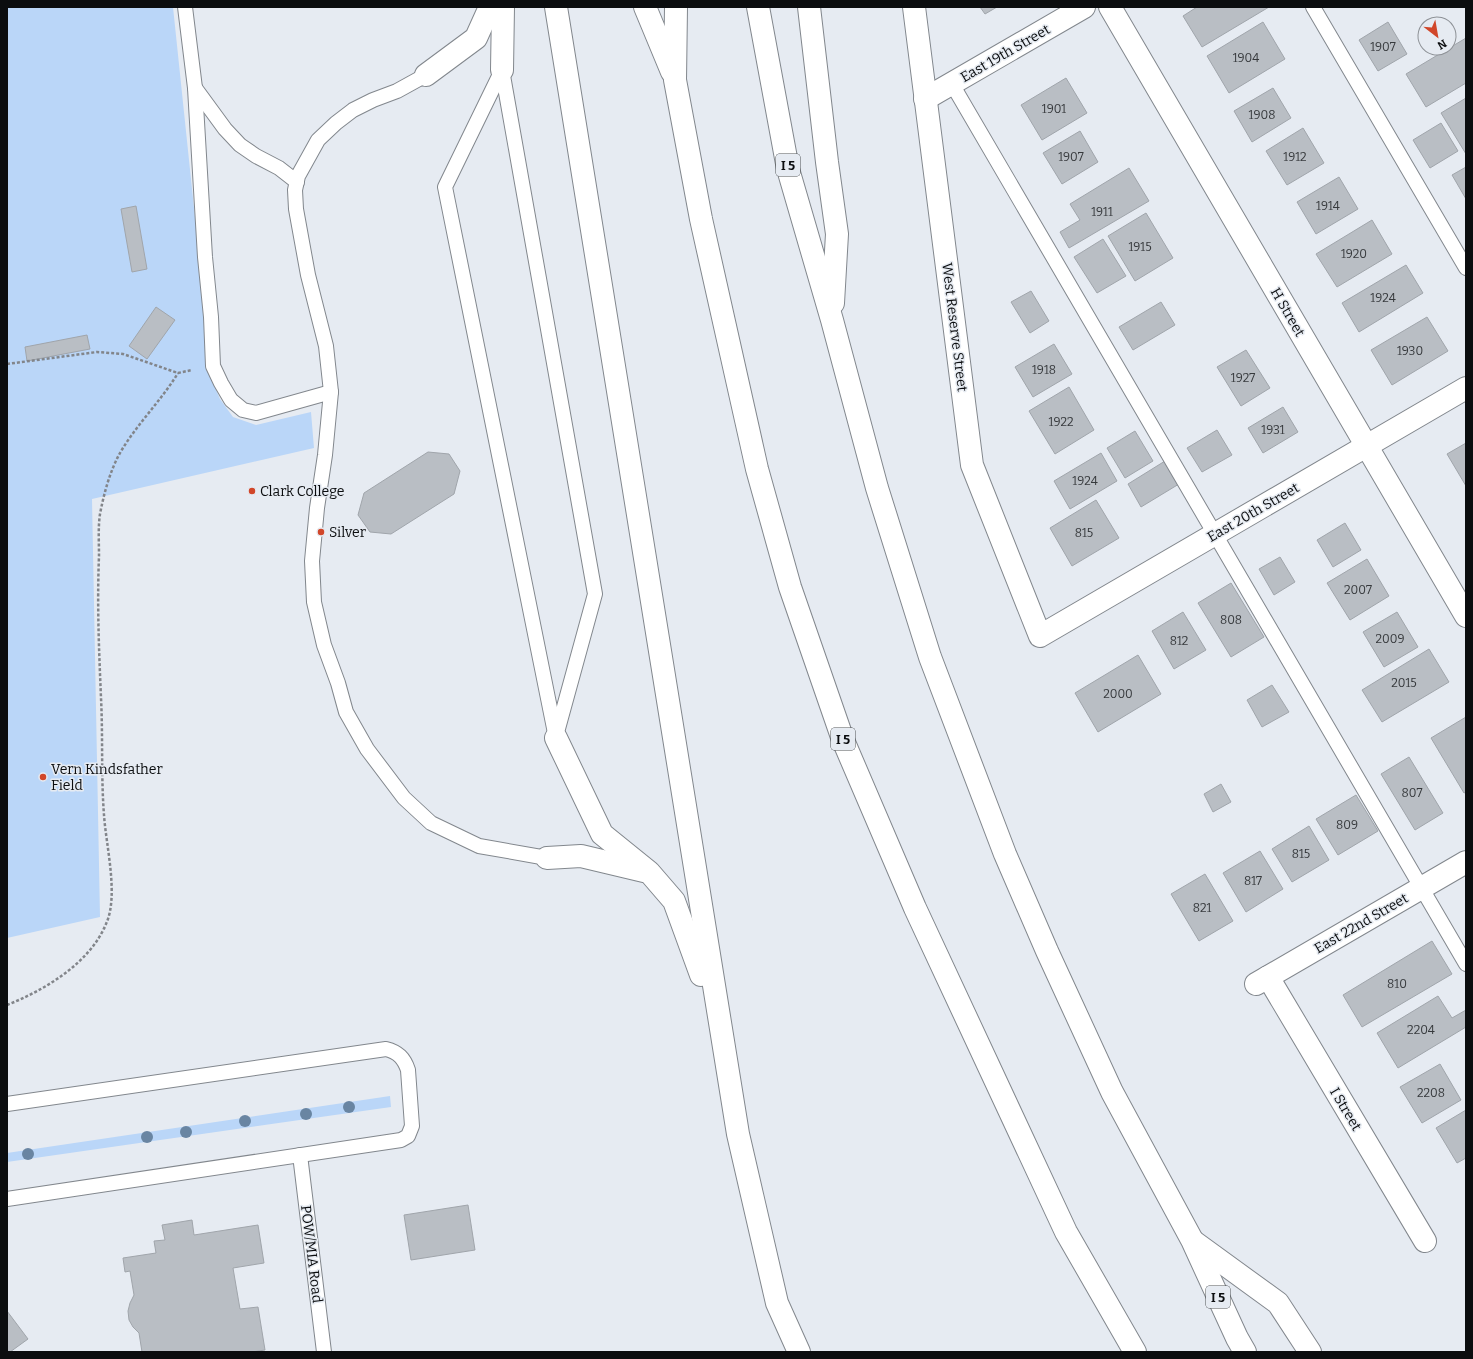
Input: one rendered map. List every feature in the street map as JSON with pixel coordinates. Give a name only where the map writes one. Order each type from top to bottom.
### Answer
[{"type":"main road","points":[[426,75],[476,38],[490,7]]},
{"type":"main road","points":[[502,70],[503,7]]},
{"type":"main road","points":[[556,7],[719,1025],[738,1134],[777,1303],[799,1352]]},
{"type":"main road","points":[[645,7],[675,80]]},
{"type":"main road","name":"I 5","points":[[676,7],[675,80],[701,219],[757,469],[790,586],[843,740],[915,908],[1066,1232],[1135,1352]]},
{"type":"main road","name":"I 5","points":[[758,7],[788,169],[832,320],[877,488],[930,657],[1005,854],[1047,951],[1112,1092],[1192,1240],[1237,1338],[1245,1352]]},
{"type":"main road","points":[[809,7],[837,234],[832,320]]},
{"type":"main road","name":"West Reserve Street","points":[[914,7],[972,465],[1040,636]]},
{"type":"main road","name":"East 19th Street","points":[[925,99],[1084,7]]},
{"type":"main road","name":"H Street","points":[[1110,7],[1466,616]]},
{"type":"main road","name":"East 20th Street","points":[[1040,636],[1466,388]]},
{"type":"main road","points":[[556,738],[602,834],[648,872],[674,901],[719,1025]]},
{"type":"main road","points":[[547,858],[581,856],[648,872]]},
{"type":"main road","name":"East 22nd Street","points":[[1262,981],[1466,862]]},
{"type":"main road","name":"I Street","points":[[1262,981],[1425,1241]]},
{"type":"main road","points":[[1192,1240],[1278,1303],[1310,1352]]},
{"type":"lane","points":[[186,7],[195,88],[213,366],[231,400],[243,410],[256,413],[331,392]]},
{"type":"lane","points":[[1313,7],[1466,268]]},
{"type":"lane","points":[[502,70],[595,594],[556,738]]},
{"type":"lane","points":[[502,70],[445,187],[556,738]]},
{"type":"lane","points":[[426,75],[397,91],[373,100],[353,110],[336,123],[318,140],[306,159],[298,176],[295,190],[296,209],[308,275],[326,346],[331,392],[312,561],[314,602],[324,645],[338,683],[346,712],[367,749],[404,798],[431,823],[479,846],[547,858]]},
{"type":"lane","points":[[952,84],[1466,964]]},
{"type":"lane","points":[[195,88],[225,128],[240,145],[256,156],[279,168],[297,182]]},
{"type":"lane","points":[[7,1104],[386,1049],[394,1051],[400,1056],[405,1062],[408,1070],[412,1126],[408,1136],[401,1140],[7,1199]]},
{"type":"lane","name":"POW/MIA Road","points":[[300,1155],[324,1352]]},
{"type":"path","points":[[7,364],[97,352],[123,354],[178,373],[120,452],[110,474],[100,514],[97,592],[104,815],[110,878],[111,908],[107,924],[97,940],[79,961],[53,982],[24,998],[7,1005]]},
{"type":"shaded area","points":[[7,7],[173,7],[212,380],[220,399],[233,417],[256,425],[311,412],[314,448],[92,499],[100,917],[7,938]]},
{"type":"shaded area","points":[[390,1096],[391,1107],[7,1162],[7,1153]]},
{"type":"building","points":[[980,7],[997,7],[985,14]]},
{"type":"building","points":[[1197,7],[1269,7],[1202,47],[1183,16]]},
{"type":"building","points":[[1263,22],[1285,59],[1229,93],[1207,56]]},
{"type":"building","points":[[1388,22],[1407,54],[1378,71],[1359,40]]},
{"type":"building","points":[[1466,38],[1466,83],[1426,107],[1406,74],[1436,56],[1457,56],[1457,43]]},
{"type":"building","points":[[1066,78],[1087,113],[1042,140],[1021,105]]},
{"type":"building","points":[[1273,88],[1291,118],[1252,142],[1234,111]]},
{"type":"building","points":[[1466,98],[1466,154],[1441,113]]},
{"type":"building","points":[[1441,123],[1458,151],[1430,168],[1413,140]]},
{"type":"building","points":[[1303,128],[1324,163],[1287,185],[1266,151]]},
{"type":"building","points":[[1080,131],[1098,162],[1062,184],[1043,153]]},
{"type":"building","points":[[1466,167],[1466,199],[1452,175]]},
{"type":"building","points":[[1129,168],[1149,201],[1069,248],[1060,232],[1080,220],[1070,204]]},
{"type":"building","points":[[1339,177],[1358,209],[1316,234],[1297,202]]},
{"type":"building","points":[[136,206],[147,269],[132,272],[121,209]]},
{"type":"building","points":[[1146,213],[1173,258],[1135,281],[1108,236]]},
{"type":"building","points":[[1372,220],[1392,254],[1337,287],[1316,254]]},
{"type":"building","points":[[1103,239],[1126,276],[1097,293],[1074,257]]},
{"type":"building","points":[[1406,265],[1423,293],[1359,332],[1342,303]]},
{"type":"building","points":[[1031,291],[1049,321],[1030,333],[1011,302]]},
{"type":"building","points":[[1161,302],[1175,325],[1133,350],[1119,327]]},
{"type":"building","points":[[156,307],[175,320],[147,359],[129,346]]},
{"type":"building","points":[[1427,317],[1448,351],[1392,385],[1371,350]]},
{"type":"building","points":[[87,335],[90,349],[27,361],[25,347]]},
{"type":"building","points":[[1054,344],[1072,374],[1033,397],[1015,367]]},
{"type":"building","points":[[1246,350],[1270,388],[1241,406],[1217,367]]},
{"type":"building","points":[[1069,387],[1094,430],[1055,454],[1029,411]]},
{"type":"building","points":[[1283,407],[1298,432],[1263,453],[1248,428]]},
{"type":"building","points":[[1217,430],[1232,455],[1202,472],[1187,448]]},
{"type":"building","points":[[1135,431],[1153,461],[1125,478],[1107,448]]},
{"type":"building","points":[[1466,443],[1466,486],[1447,454]]},
{"type":"building","points":[[428,452],[449,454],[460,471],[454,494],[391,534],[370,532],[358,515],[364,493]]},
{"type":"building","points":[[1101,453],[1117,481],[1070,509],[1054,481]]},
{"type":"building","points":[[1165,461],[1179,484],[1141,507],[1128,484]]},
{"type":"building","points":[[1096,500],[1119,538],[1072,566],[1050,528]]},
{"type":"building","points":[[1345,523],[1361,550],[1333,567],[1317,540]]},
{"type":"building","points":[[1280,557],[1295,582],[1274,595],[1259,569]]},
{"type":"building","points":[[1367,559],[1389,596],[1350,620],[1327,583]]},
{"type":"building","points":[[1231,583],[1264,637],[1231,657],[1198,603]]},
{"type":"building","points":[[1183,612],[1206,650],[1174,669],[1152,631]]},
{"type":"building","points":[[1397,612],[1418,647],[1384,667],[1363,632]]},
{"type":"building","points":[[1429,649],[1449,682],[1382,722],[1362,690]]},
{"type":"building","points":[[1138,655],[1161,694],[1098,732],[1075,693]]},
{"type":"building","points":[[1272,685],[1289,712],[1262,727],[1247,700]]},
{"type":"building","points":[[1466,717],[1466,792],[1464,793],[1431,738]]},
{"type":"building","points":[[1409,757],[1443,813],[1415,830],[1381,774]]},
{"type":"building","points":[[1221,784],[1231,802],[1213,812],[1204,794]]},
{"type":"building","points":[[1356,795],[1378,831],[1338,855],[1316,819]]},
{"type":"building","points":[[1309,826],[1329,860],[1292,882],[1272,849]]},
{"type":"building","points":[[1260,851],[1283,889],[1246,912],[1223,873]]},
{"type":"building","points":[[1205,874],[1233,921],[1199,941],[1171,894]]},
{"type":"building","points":[[1432,941],[1452,974],[1362,1027],[1343,995]]},
{"type":"building","points":[[1438,996],[1452,1018],[1466,1010],[1466,1027],[1398,1068],[1377,1033]]},
{"type":"building","points":[[1440,1064],[1461,1100],[1422,1123],[1400,1087]]},
{"type":"building","points":[[1466,1110],[1466,1158],[1457,1163],[1436,1128]]},
{"type":"building","points":[[468,1205],[475,1250],[411,1260],[404,1215]]},
{"type":"building","points":[[192,1220],[194,1235],[258,1225],[264,1263],[233,1268],[240,1309],[258,1307],[265,1350],[252,1352],[142,1352],[139,1333],[129,1320],[128,1311],[134,1295],[130,1271],[125,1272],[123,1258],[156,1253],[154,1241],[165,1240],[162,1225]]},
{"type":"building","points":[[7,1311],[28,1339],[10,1352],[7,1352]]},
{"type":"place","name":"Clark College","points":[[252,491]]},
{"type":"place","name":"Silver","points":[[321,532]]},
{"type":"place","name":"Vern Kindsfather Field","points":[[43,777]]}]
